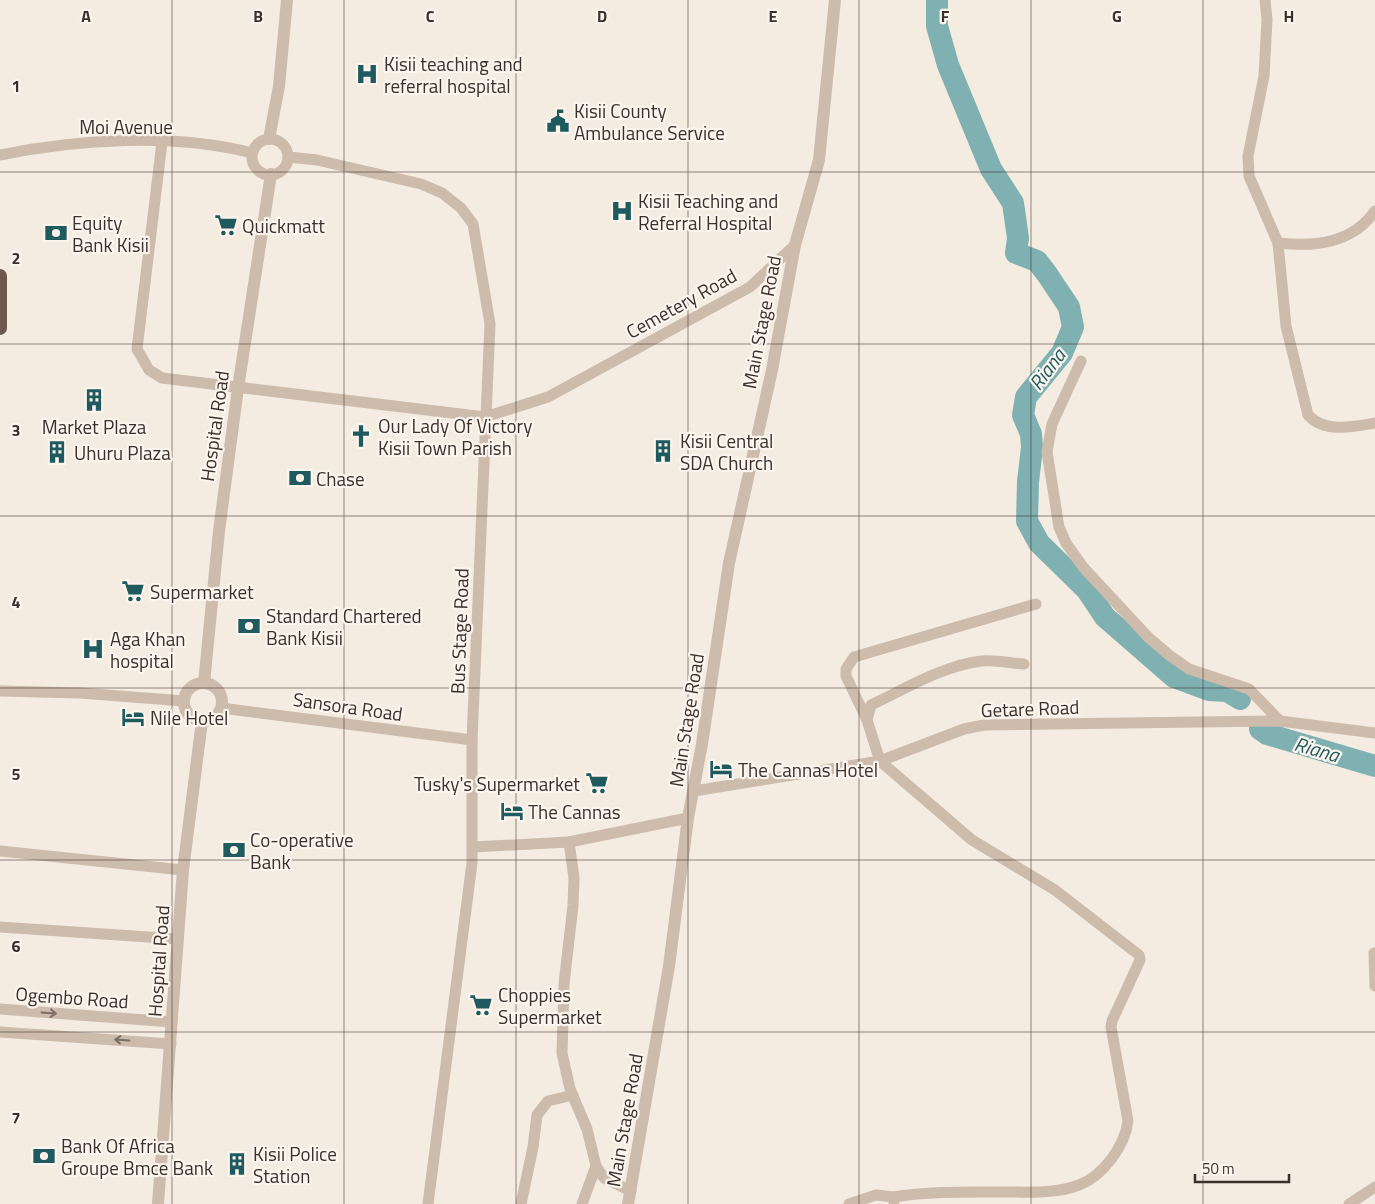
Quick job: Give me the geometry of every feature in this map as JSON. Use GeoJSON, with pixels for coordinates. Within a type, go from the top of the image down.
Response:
{"type":"FeatureCollection","features":[{"type":"Feature","properties":{"kind":"highway"},"geometry":{"type":"LineString","coordinates":[[0,276],[0,328]]}},
{"type":"Feature","properties":{"kind":"street"},"geometry":{"type":"LineString","coordinates":[[269,139],[279,86],[287,0]]}},
{"type":"Feature","properties":{"kind":"street"},"geometry":{"type":"LineString","coordinates":[[795,245],[819,160],[835,0]]}},
{"type":"Feature","properties":{"kind":"street"},"geometry":{"type":"LineString","coordinates":[[1265,0],[1267,18],[1264,76],[1248,156],[1249,176],[1278,244],[1286,326],[1308,415],[1314,422],[1328,426],[1351,427],[1375,424]]}},
{"type":"Feature","properties":{"kind":"street"},"geometry":{"type":"LineString","coordinates":[[269,139],[280,142],[288,157],[284,168],[271,174],[257,170],[252,159],[252,153],[258,143],[269,139]]}},
{"type":"Feature","properties":{"kind":"street","name":"Moi Avenue"},"geometry":{"type":"LineString","coordinates":[[0,155],[47,145],[82,142],[162,142],[226,146],[252,153]]}},
{"type":"Feature","properties":{"kind":"street"},"geometry":{"type":"LineString","coordinates":[[162,142],[137,349],[149,370],[162,378],[485,417]]}},
{"type":"Feature","properties":{"kind":"street","name":"Bus Stage Road"},"geometry":{"type":"LineString","coordinates":[[288,157],[317,160],[421,184],[442,193],[461,208],[473,224],[490,324],[472,740],[473,847],[428,1204]]}},
{"type":"Feature","properties":{"kind":"street","name":"Hospital Road"},"geometry":{"type":"LineString","coordinates":[[204,684],[219,531],[238,388],[271,174]]}},
{"type":"Feature","properties":{"kind":"street"},"geometry":{"type":"LineString","coordinates":[[1278,244],[1316,245],[1343,238],[1359,228],[1375,211]]}},
{"type":"Feature","properties":{"kind":"street","name":"Cemetery Road"},"geometry":{"type":"LineString","coordinates":[[485,417],[548,397],[750,287],[795,245]]}},
{"type":"Feature","properties":{"kind":"street","name":"Main Stage Road"},"geometry":{"type":"LineString","coordinates":[[629,1198],[669,966],[688,818],[694,792],[729,563],[772,370],[795,245]]}},
{"type":"Feature","properties":{"kind":"street"},"geometry":{"type":"LineString","coordinates":[[1081,361],[1052,424],[1048,452],[1059,527],[1066,543],[1083,567],[1148,636],[1169,655],[1189,669],[1249,689],[1280,721]]}},
{"type":"Feature","properties":{"kind":"street"},"geometry":{"type":"LineString","coordinates":[[848,1204],[876,1195],[894,1200],[936,1192],[1061,1190],[1080,1185],[1102,1169],[1123,1141],[1127,1129],[1128,1121],[1111,1027],[1140,960],[1139,955],[1055,890],[972,840],[880,761],[867,720],[846,676],[846,669],[854,657],[1036,604]]}},
{"type":"Feature","properties":{"kind":"street"},"geometry":{"type":"LineString","coordinates":[[867,720],[871,705],[960,666],[983,661],[1024,664]]}},
{"type":"Feature","properties":{"kind":"street"},"geometry":{"type":"LineString","coordinates":[[204,684],[212,686],[218,692],[221,699],[221,708],[214,717],[202,721],[194,719],[187,713],[184,701],[189,690],[196,685],[204,684]]}},
{"type":"Feature","properties":{"kind":"street"},"geometry":{"type":"LineString","coordinates":[[0,691],[80,693],[184,701]]}},
{"type":"Feature","properties":{"kind":"street","name":"Sansora Road"},"geometry":{"type":"LineString","coordinates":[[221,708],[472,740]]}},
{"type":"Feature","properties":{"kind":"street","name":"Hospital Road"},"geometry":{"type":"LineString","coordinates":[[158,1204],[183,870],[201,745],[202,721]]}},
{"type":"Feature","properties":{"kind":"street","name":"Getare Road"},"geometry":{"type":"LineString","coordinates":[[694,792],[880,761],[964,729],[984,725],[1280,721],[1375,733]]}},
{"type":"Feature","properties":{"kind":"street"},"geometry":{"type":"LineString","coordinates":[[473,847],[569,842],[688,818]]}},
{"type":"Feature","properties":{"kind":"street"},"geometry":{"type":"LineString","coordinates":[[569,842],[574,878],[573,905],[564,984],[562,1053],[573,1095],[587,1129],[596,1166],[604,1178],[629,1198]]}},
{"type":"Feature","properties":{"kind":"street"},"geometry":{"type":"LineString","coordinates":[[0,851],[183,870]]}},
{"type":"Feature","properties":{"kind":"street"},"geometry":{"type":"LineString","coordinates":[[0,927],[178,939]]}},
{"type":"Feature","properties":{"kind":"street"},"geometry":{"type":"LineString","coordinates":[[1374,953],[1375,986]]}},
{"type":"Feature","properties":{"kind":"street","name":"Ogembo Road"},"geometry":{"type":"LineString","coordinates":[[0,1009],[172,1022]]}},
{"type":"Feature","properties":{"kind":"street"},"geometry":{"type":"LineString","coordinates":[[0,1032],[171,1044]]}},
{"type":"Feature","properties":{"kind":"street"},"geometry":{"type":"LineString","coordinates":[[520,1204],[533,1147],[537,1115],[548,1101],[573,1095]]}},
{"type":"Feature","properties":{"kind":"street"},"geometry":{"type":"LineString","coordinates":[[582,1204],[596,1166]]}},
{"type":"Feature","properties":{"kind":"street"},"geometry":{"type":"LineString","coordinates":[[1350,1204],[1375,1188]]}},
{"type":"Feature","properties":{"kind":"waterway","name":"Riana"},"geometry":{"type":"LineString","coordinates":[[937,0],[937,26],[948,65],[991,169],[1013,203],[1018,238],[1016,253],[1037,261],[1069,307],[1073,327],[1062,353],[1026,397],[1023,415],[1031,434],[1032,447],[1028,482],[1027,521],[1039,543],[1087,590],[1105,617],[1174,677],[1209,690],[1227,691],[1240,699]]}},
{"type":"Feature","properties":{"kind":"waterway","name":"Riana"},"geometry":{"type":"LineString","coordinates":[[1260,729],[1267,734],[1375,766]]}},
{"type":"Feature","properties":{"kind":"place","name":"Kisii teaching and referral hospital"},"geometry":{"type":"Point","coordinates":[367,74]}},
{"type":"Feature","properties":{"kind":"place","name":"Kisii County Ambulance Service"},"geometry":{"type":"Point","coordinates":[558,121]}},
{"type":"Feature","properties":{"kind":"place","name":"Kisii Teaching and Referral Hospital"},"geometry":{"type":"Point","coordinates":[622,211]}},
{"type":"Feature","properties":{"kind":"place","name":"Quickmatt"},"geometry":{"type":"Point","coordinates":[226,225]}},
{"type":"Feature","properties":{"kind":"place","name":"Equity Bank Kisii"},"geometry":{"type":"Point","coordinates":[56,233]}},
{"type":"Feature","properties":{"kind":"place","name":"Market Plaza"},"geometry":{"type":"Point","coordinates":[94,400]}},
{"type":"Feature","properties":{"kind":"place","name":"Our Lady Of Victory Kisii Town Parish"},"geometry":{"type":"Point","coordinates":[361,436]}},
{"type":"Feature","properties":{"kind":"place","name":"Kisii Central SDA Church"},"geometry":{"type":"Point","coordinates":[663,451]}},
{"type":"Feature","properties":{"kind":"place","name":"Uhuru Plaza"},"geometry":{"type":"Point","coordinates":[57,452]}},
{"type":"Feature","properties":{"kind":"place","name":"Chase"},"geometry":{"type":"Point","coordinates":[300,478]}},
{"type":"Feature","properties":{"kind":"place","name":"Supermarket"},"geometry":{"type":"Point","coordinates":[133,591]}},
{"type":"Feature","properties":{"kind":"place","name":"Standard Chartered Bank Kisii"},"geometry":{"type":"Point","coordinates":[249,626]}},
{"type":"Feature","properties":{"kind":"place","name":"Aga Khan hospital"},"geometry":{"type":"Point","coordinates":[93,649]}},
{"type":"Feature","properties":{"kind":"place","name":"Nile Hotel"},"geometry":{"type":"Point","coordinates":[133,717]}},
{"type":"Feature","properties":{"kind":"place","name":"The Cannas Hotel"},"geometry":{"type":"Point","coordinates":[721,769]}},
{"type":"Feature","properties":{"kind":"place","name":"Tusky's Supermarket"},"geometry":{"type":"Point","coordinates":[597,783]}},
{"type":"Feature","properties":{"kind":"place","name":"The Cannas"},"geometry":{"type":"Point","coordinates":[512,811]}},
{"type":"Feature","properties":{"kind":"place","name":"Co-operative Bank"},"geometry":{"type":"Point","coordinates":[234,850]}},
{"type":"Feature","properties":{"kind":"place","name":"Choppies Supermarket"},"geometry":{"type":"Point","coordinates":[481,1005]}},
{"type":"Feature","properties":{"kind":"place","name":"Bank Of Africa Groupe Bmce Bank"},"geometry":{"type":"Point","coordinates":[44,1156]}},
{"type":"Feature","properties":{"kind":"place","name":"Kisii Police Station"},"geometry":{"type":"Point","coordinates":[237,1164]}}]}
